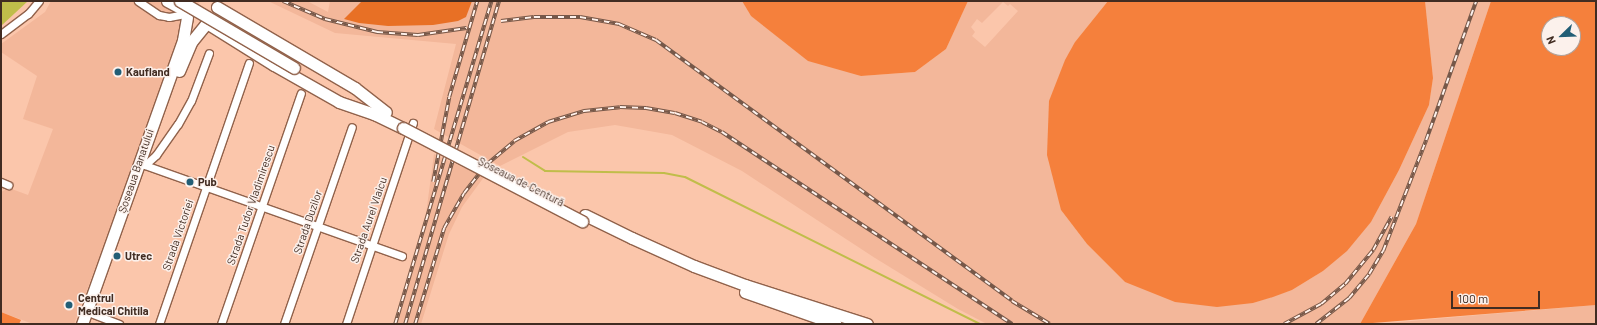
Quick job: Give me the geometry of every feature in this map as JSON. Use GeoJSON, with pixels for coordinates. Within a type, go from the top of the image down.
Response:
{"type":"FeatureCollection","features":[{"type":"Feature","properties":{"kind":"main road"},"geometry":{"type":"LineString","coordinates":[[167,1],[184,9],[197,25],[207,24],[274,65],[339,102],[382,114]]}},
{"type":"Feature","properties":{"kind":"main road","name":"Șoseaua de Centură"},"geometry":{"type":"LineString","coordinates":[[194,1],[296,65]]}},
{"type":"Feature","properties":{"kind":"main road"},"geometry":{"type":"LineString","coordinates":[[216,4],[355,88],[382,114]]}},
{"type":"Feature","properties":{"kind":"main road","name":"Șoseaua Banatului"},"geometry":{"type":"LineString","coordinates":[[82,324],[142,164],[184,58],[192,41],[216,15],[216,4]]}},
{"type":"Feature","properties":{"kind":"main road","name":"Șoseaua de Centură"},"geometry":{"type":"LineString","coordinates":[[184,9],[344,90],[382,114],[408,125],[677,266],[836,324]]}},
{"type":"Feature","properties":{"kind":"main road","name":"Șoseaua Banatului"},"geometry":{"type":"LineString","coordinates":[[92,319],[182,40],[184,9]]}},
{"type":"Feature","properties":{"kind":"main road","name":"Șoseaua de Centură"},"geometry":{"type":"LineString","coordinates":[[583,218],[694,266],[867,324]]}},
{"type":"Feature","properties":{"kind":"street"},"geometry":{"type":"LineString","coordinates":[[1,34],[28,14],[39,1]]}},
{"type":"Feature","properties":{"kind":"street"},"geometry":{"type":"LineString","coordinates":[[138,1],[159,15],[169,17],[184,9]]}},
{"type":"Feature","properties":{"kind":"street"},"geometry":{"type":"LineString","coordinates":[[142,164],[156,155],[178,124],[191,101],[210,54]]}},
{"type":"Feature","properties":{"kind":"street","name":"Strada Victoriei"},"geometry":{"type":"LineString","coordinates":[[159,324],[249,63]]}},
{"type":"Feature","properties":{"kind":"street","name":"Strada Tudor Vladimirescu"},"geometry":{"type":"LineString","coordinates":[[221,324],[301,93]]}},
{"type":"Feature","properties":{"kind":"street","name":"Strada Aurel Vlaicu"},"geometry":{"type":"LineString","coordinates":[[346,324],[373,246],[408,125]]}},
{"type":"Feature","properties":{"kind":"street","name":"Strada Duzilor"},"geometry":{"type":"LineString","coordinates":[[284,324],[352,127]]}},
{"type":"Feature","properties":{"kind":"street"},"geometry":{"type":"LineString","coordinates":[[142,164],[319,225],[402,256]]}},
{"type":"Feature","properties":{"kind":"street"},"geometry":{"type":"LineString","coordinates":[[1,182],[8,185]]}},
{"type":"Feature","properties":{"kind":"street"},"geometry":{"type":"LineString","coordinates":[[92,319],[119,324]]}},
{"type":"Feature","properties":{"kind":"shaded area"},"geometry":{"type":"Polygon","coordinates":[[[1,1],[28,1],[1,26],[1,1]]]}},
{"type":"Feature","properties":{"kind":"shaded area"},"geometry":{"type":"Polygon","coordinates":[[[51,1],[200,1],[193,12],[74,324],[33,324],[1,312],[1,192],[9,188],[28,195],[53,129],[23,119],[37,76],[1,52],[1,44],[45,12],[51,1]]]}},
{"type":"Feature","properties":{"kind":"shaded area"},"geometry":{"type":"Polygon","coordinates":[[[268,1],[307,1],[328,12],[330,1],[742,1],[751,16],[861,76],[915,72],[946,49],[968,1],[1108,1],[1075,42],[1061,210],[1087,244],[1125,282],[1253,303],[1292,290],[1323,271],[1371,222],[1399,170],[1429,105],[1433,78],[1425,1],[1491,1],[1416,224],[1360,324],[987,324],[958,309],[875,258],[742,171],[672,135],[615,125],[568,132],[500,166],[434,129],[456,44],[335,33],[268,1]],[[1003,2],[982,23],[977,19],[971,27],[975,32],[972,36],[985,47],[1018,11],[1010,4],[1008,6],[1003,2]]]}},
{"type":"Feature","properties":{"kind":"shaded area"},"geometry":{"type":"Polygon","coordinates":[[[362,1],[472,1],[466,17],[458,21],[433,25],[388,26],[359,23],[344,19],[362,1]]]}},
{"type":"Feature","properties":{"kind":"shaded area"},"geometry":{"type":"Polygon","coordinates":[[[742,1],[968,1],[946,49],[915,72],[861,76],[808,61],[751,16],[742,1]]]}},
{"type":"Feature","properties":{"kind":"shaded area"},"geometry":{"type":"Polygon","coordinates":[[[1108,1],[1425,1],[1433,78],[1429,105],[1399,170],[1371,222],[1347,251],[1323,271],[1292,290],[1253,303],[1217,307],[1175,302],[1125,282],[1087,244],[1061,210],[1047,155],[1049,101],[1065,60],[1075,42],[1108,1]]]}},
{"type":"Feature","properties":{"kind":"shaded area"},"geometry":{"type":"Polygon","coordinates":[[[1491,1],[1596,1],[1596,305],[1360,324],[1416,224],[1491,1]]]}},
{"type":"Feature","properties":{"kind":"shaded area"},"geometry":{"type":"Polygon","coordinates":[[[434,154],[484,177],[462,207],[449,234],[421,324],[394,324],[426,214],[434,154]]]}},
{"type":"Feature","properties":{"kind":"shaded area"},"geometry":{"type":"Polygon","coordinates":[[[1596,305],[1596,324],[1377,324],[1596,305]]]}},
{"type":"Feature","properties":{"kind":"shaded area"},"geometry":{"type":"Polygon","coordinates":[[[1,312],[21,320],[19,324],[1,324],[1,312]]]}},
{"type":"Feature","properties":{"kind":"waterway"},"geometry":{"type":"LineString","coordinates":[[523,157],[545,171],[664,173],[685,177],[980,324]]}},
{"type":"Feature","properties":{"kind":"railway"},"geometry":{"type":"LineString","coordinates":[[283,1],[325,19],[377,32],[418,35],[467,28]]}},
{"type":"Feature","properties":{"kind":"railway"},"geometry":{"type":"LineString","coordinates":[[433,182],[449,97],[477,1]]}},
{"type":"Feature","properties":{"kind":"railway"},"geometry":{"type":"LineString","coordinates":[[395,324],[491,1]]}},
{"type":"Feature","properties":{"kind":"railway"},"geometry":{"type":"LineString","coordinates":[[405,324],[499,1]]}},
{"type":"Feature","properties":{"kind":"railway"},"geometry":{"type":"LineString","coordinates":[[1316,324],[1349,298],[1369,274],[1383,251],[1426,140],[1476,1]]}},
{"type":"Feature","properties":{"kind":"railway"},"geometry":{"type":"LineString","coordinates":[[501,21],[534,17],[580,17],[619,24],[656,40],[1012,301],[1050,324]]}},
{"type":"Feature","properties":{"kind":"railway"},"geometry":{"type":"LineString","coordinates":[[415,324],[444,228],[464,193],[487,164],[514,141],[548,122],[584,111],[620,107],[646,108],[675,113],[702,122],[722,132],[1012,324]]}},
{"type":"Feature","properties":{"kind":"railway"},"geometry":{"type":"LineString","coordinates":[[1284,324],[1321,304],[1345,284],[1373,250],[1391,217]]}},
{"type":"Feature","properties":{"kind":"place","name":"Kaufland"},"geometry":{"type":"Point","coordinates":[118,72]}},
{"type":"Feature","properties":{"kind":"place","name":"Pub"},"geometry":{"type":"Point","coordinates":[190,182]}},
{"type":"Feature","properties":{"kind":"place","name":"Utrec"},"geometry":{"type":"Point","coordinates":[117,256]}},
{"type":"Feature","properties":{"kind":"place","name":"Centrul Medical Chitila"},"geometry":{"type":"Point","coordinates":[69,305]}}]}
